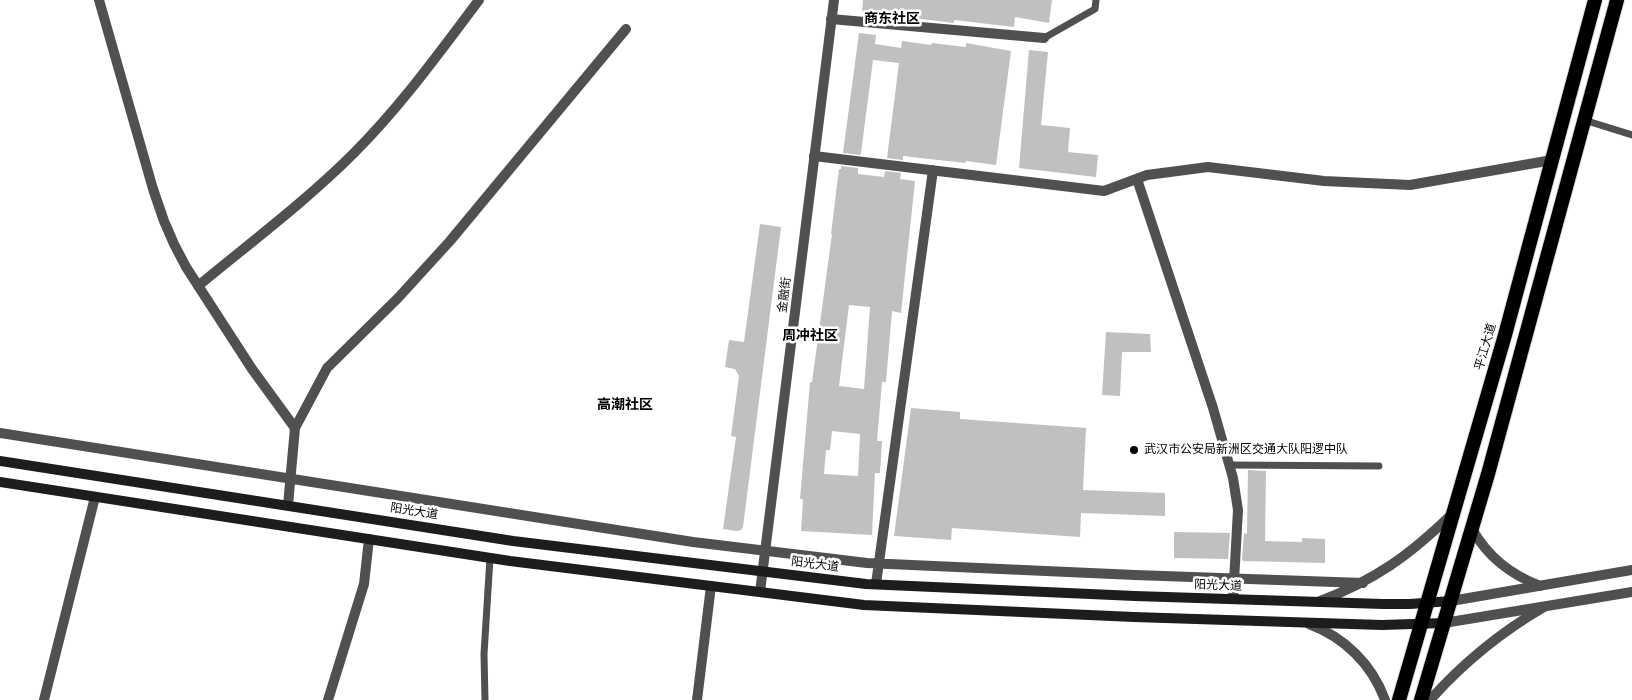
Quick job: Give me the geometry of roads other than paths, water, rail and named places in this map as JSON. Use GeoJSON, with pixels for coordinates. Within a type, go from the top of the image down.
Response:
{"type":"FeatureCollection","features":[{"type":"Feature","properties":{"kind":"highway","name":"平江大道"},"geometry":{"type":"LineString","coordinates":[[1399,700],[1505,335],[1596,0]]}},
{"type":"Feature","properties":{"kind":"highway"},"geometry":{"type":"LineString","coordinates":[[1421,700],[1528,331],[1617,0]]}},
{"type":"Feature","properties":{"kind":"main road","name":"阳光大道"},"geometry":{"type":"LineString","coordinates":[[0,461],[513,541],[876,584],[1382,604],[1451,601]]}},
{"type":"Feature","properties":{"kind":"main road"},"geometry":{"type":"LineString","coordinates":[[0,482],[490,558],[864,605],[1382,625],[1444,623]]}},
{"type":"Feature","properties":{"kind":"street"},"geometry":{"type":"LineString","coordinates":[[99,0],[153,190],[164,221],[186,267],[198,286],[252,369],[295,428]]}},
{"type":"Feature","properties":{"kind":"street"},"geometry":{"type":"LineString","coordinates":[[198,286],[330,176],[354,153],[396,108],[479,0]]}},
{"type":"Feature","properties":{"kind":"street","name":"金融街"},"geometry":{"type":"LineString","coordinates":[[760,592],[834,0]]}},
{"type":"Feature","properties":{"kind":"street"},"geometry":{"type":"LineString","coordinates":[[831,19],[1044,38]]}},
{"type":"Feature","properties":{"kind":"street"},"geometry":{"type":"LineString","coordinates":[[288,505],[295,428],[327,368],[398,298],[450,241],[626,29]]}},
{"type":"Feature","properties":{"kind":"street"},"geometry":{"type":"LineString","coordinates":[[814,156],[1104,191],[1147,175],[1208,167],[1324,181],[1410,185],[1552,160]]}},
{"type":"Feature","properties":{"kind":"street"},"geometry":{"type":"LineString","coordinates":[[876,584],[933,170]]}},
{"type":"Feature","properties":{"kind":"street"},"geometry":{"type":"LineString","coordinates":[[1137,179],[1213,408],[1229,465],[1238,510],[1234,599]]}},
{"type":"Feature","properties":{"kind":"street"},"geometry":{"type":"LineString","coordinates":[[0,434],[693,542],[879,564],[1363,583]]}},
{"type":"Feature","properties":{"kind":"street"},"geometry":{"type":"LineString","coordinates":[[44,700],[95,497]]}},
{"type":"Feature","properties":{"kind":"street"},"geometry":{"type":"LineString","coordinates":[[1318,602],[1363,583],[1382,572],[1412,550],[1455,511]]}},
{"type":"Feature","properties":{"kind":"street"},"geometry":{"type":"LineString","coordinates":[[1472,529],[1484,548],[1500,565],[1512,574],[1540,586]]}},
{"type":"Feature","properties":{"kind":"street"},"geometry":{"type":"LineString","coordinates":[[328,700],[364,584],[369,539]]}},
{"type":"Feature","properties":{"kind":"street","name":"阳光大道"},"geometry":{"type":"LineString","coordinates":[[1451,601],[1632,570]]}},
{"type":"Feature","properties":{"kind":"street"},"geometry":{"type":"LineString","coordinates":[[697,700],[711,586]]}},
{"type":"Feature","properties":{"kind":"street"},"geometry":{"type":"LineString","coordinates":[[1444,623],[1632,592]]}},
{"type":"Feature","properties":{"kind":"street"},"geometry":{"type":"LineString","coordinates":[[1430,700],[1481,650],[1544,607]]}},
{"type":"Feature","properties":{"kind":"street"},"geometry":{"type":"LineString","coordinates":[[1306,622],[1331,634],[1352,650],[1371,672],[1385,700]]}},
{"type":"Feature","properties":{"kind":"lane"},"geometry":{"type":"LineString","coordinates":[[1044,38],[1095,9],[1096,0]]}},
{"type":"Feature","properties":{"kind":"lane"},"geometry":{"type":"LineString","coordinates":[[1584,120],[1632,135]]}},
{"type":"Feature","properties":{"kind":"lane"},"geometry":{"type":"LineString","coordinates":[[1229,465],[1379,466]]}},
{"type":"Feature","properties":{"kind":"lane"},"geometry":{"type":"LineString","coordinates":[[485,700],[484,654],[490,558]]}},
{"type":"Feature","properties":{"kind":"place","name":"武汉市公安局新洲区交通大队阳逻中队"},"geometry":{"type":"Point","coordinates":[1134,450]}},
{"type":"Feature","properties":{"kind":"district","name":"商东社区"},"geometry":{"type":"Point","coordinates":[892,19]}},
{"type":"Feature","properties":{"kind":"district","name":"周冲社区"},"geometry":{"type":"Point","coordinates":[810,336]}},
{"type":"Feature","properties":{"kind":"district","name":"高潮社区"},"geometry":{"type":"Point","coordinates":[625,405]}}]}
